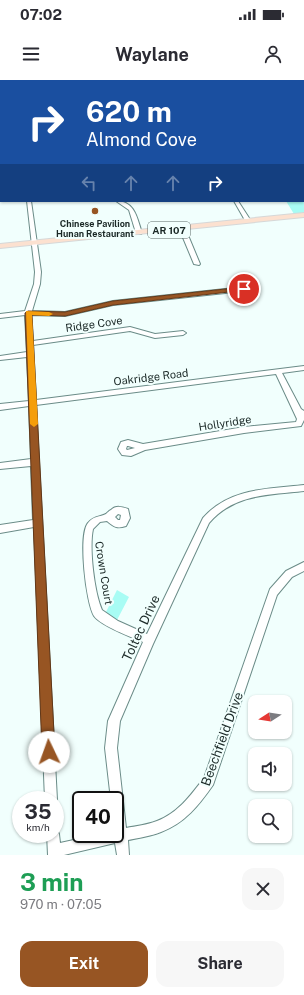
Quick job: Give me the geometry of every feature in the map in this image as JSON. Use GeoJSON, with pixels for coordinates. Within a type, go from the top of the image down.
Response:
{"type":"FeatureCollection","features":[{"type":"Feature","properties":{"kind":"main road","name":"AR 107"},"geometry":{"type":"LineString","coordinates":[[0,246],[304,215]]}},
{"type":"Feature","properties":{"kind":"street"},"geometry":{"type":"LineString","coordinates":[[29,202],[38,279],[28,313],[51,791]]}},
{"type":"Feature","properties":{"kind":"street"},"geometry":{"type":"LineString","coordinates":[[120,202],[131,209],[139,232]]}},
{"type":"Feature","properties":{"kind":"street"},"geometry":{"type":"LineString","coordinates":[[237,202],[248,221]]}},
{"type":"Feature","properties":{"kind":"street"},"geometry":{"type":"LineString","coordinates":[[182,228],[198,264]]}},
{"type":"Feature","properties":{"kind":"street"},"geometry":{"type":"LineString","coordinates":[[0,316],[28,313],[65,314],[113,303],[244,289]]}},
{"type":"Feature","properties":{"kind":"street","name":"Ridge Cove"},"geometry":{"type":"LineString","coordinates":[[30,343],[130,329],[154,336],[183,333]]}},
{"type":"Feature","properties":{"kind":"street"},"geometry":{"type":"LineString","coordinates":[[0,358],[30,354]]}},
{"type":"Feature","properties":{"kind":"street","name":"Oakridge Road"},"geometry":{"type":"LineString","coordinates":[[0,407],[304,368]]}},
{"type":"Feature","properties":{"kind":"street"},"geometry":{"type":"LineString","coordinates":[[278,371],[301,413]]}},
{"type":"Feature","properties":{"kind":"street","name":"Hollyridge"},"geometry":{"type":"LineString","coordinates":[[143,447],[244,430],[301,424],[301,413]]}},
{"type":"Feature","properties":{"kind":"street"},"geometry":{"type":"LineString","coordinates":[[0,466],[36,462]]}},
{"type":"Feature","properties":{"kind":"street","name":"Toltec Drive"},"geometry":{"type":"LineString","coordinates":[[116,791],[111,748],[112,733],[118,710],[149,640],[206,521],[214,511],[236,499],[304,488]]}},
{"type":"Feature","properties":{"kind":"street","name":"Crown Court"},"geometry":{"type":"LineString","coordinates":[[108,517],[95,520],[88,531],[88,559],[95,606],[100,614],[149,640]]}},
{"type":"Feature","properties":{"kind":"street"},"geometry":{"type":"LineString","coordinates":[[0,529],[38,523]]}},
{"type":"Feature","properties":{"kind":"street","name":"Beechfield Drive"},"geometry":{"type":"LineString","coordinates":[[124,835],[148,831],[164,825],[178,816],[202,793],[211,774],[272,596],[283,579],[304,566]]}},
{"type":"Feature","properties":{"kind":"street"},"geometry":{"type":"LineString","coordinates":[[53,843],[54,853]]}},
{"type":"Feature","properties":{"kind":"street","name":"Beechfield Drive"},"geometry":{"type":"LineString","coordinates":[[54,853],[93,843]]}},
{"type":"Feature","properties":{"kind":"street","name":"Toltec Drive"},"geometry":{"type":"LineString","coordinates":[[122,843],[123,855]]}},
{"type":"Feature","properties":{"kind":"shaded area"},"geometry":{"type":"Polygon","coordinates":[[[287,202],[304,202],[304,213],[294,214],[287,202]]]}},
{"type":"Feature","properties":{"kind":"shaded area"},"geometry":{"type":"Polygon","coordinates":[[[117,590],[129,597],[117,620],[105,614],[117,590]]]}},
{"type":"Feature","properties":{"kind":"slow traffic"},"geometry":{"type":"LineString","coordinates":[[34,424],[30,327],[28,313],[49,314]]}},
{"type":"Feature","properties":{"kind":"place","name":"Chinese Pavilion Hunan Restaurant"},"geometry":{"type":"Point","coordinates":[95,211]}},
{"type":"Feature","properties":{"kind":"route"},"geometry":{"type":"LineString","coordinates":[[49,752],[30,354],[30,327],[28,313],[65,314],[113,303],[244,289]]}}]}
